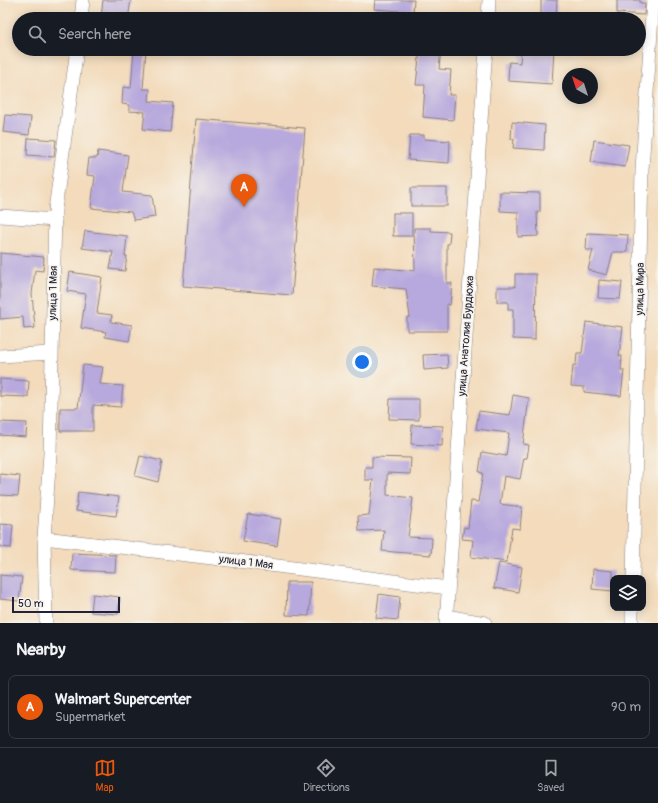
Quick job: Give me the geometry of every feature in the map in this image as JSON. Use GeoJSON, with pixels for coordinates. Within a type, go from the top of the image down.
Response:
{"type":"FeatureCollection","features":[{"type":"Feature","properties":{"kind":"street"},"geometry":{"type":"LineString","coordinates":[[82,12],[83,0]]}},
{"type":"Feature","properties":{"kind":"street"},"geometry":{"type":"LineString","coordinates":[[488,12],[489,0]]}},
{"type":"Feature","properties":{"kind":"street","name":"улица Мира"},"geometry":{"type":"LineString","coordinates":[[633,575],[642,170],[654,0]]}},
{"type":"Feature","properties":{"kind":"street","name":"улица 1 Мая"},"geometry":{"type":"LineString","coordinates":[[46,623],[44,538],[50,454],[55,210],[76,56]]}},
{"type":"Feature","properties":{"kind":"street","name":"улица Анатолия Бурдюжа"},"geometry":{"type":"LineString","coordinates":[[446,620],[486,56]]}},
{"type":"Feature","properties":{"kind":"street"},"geometry":{"type":"LineString","coordinates":[[0,216],[55,220]]}},
{"type":"Feature","properties":{"kind":"street"},"geometry":{"type":"LineString","coordinates":[[0,356],[51,353]]}},
{"type":"Feature","properties":{"kind":"street","name":"улица 1 Мая"},"geometry":{"type":"LineString","coordinates":[[44,538],[448,588]]}},
{"type":"Feature","properties":{"kind":"street"},"geometry":{"type":"LineString","coordinates":[[632,611],[632,623]]}},
{"type":"Feature","properties":{"kind":"street"},"geometry":{"type":"LineString","coordinates":[[446,620],[485,623]]}},
{"type":"Feature","properties":{"kind":"building"},"geometry":{"type":"Polygon","coordinates":[[[103,0],[131,0],[129,12],[102,12],[103,0]]]}},
{"type":"Feature","properties":{"kind":"building"},"geometry":{"type":"Polygon","coordinates":[[[375,0],[414,0],[413,12],[374,9],[375,0]]]}},
{"type":"Feature","properties":{"kind":"building"},"geometry":{"type":"Polygon","coordinates":[[[541,0],[557,0],[556,12],[541,12],[541,0]]]}},
{"type":"Feature","properties":{"kind":"building"},"geometry":{"type":"Polygon","coordinates":[[[617,0],[640,0],[640,3],[645,3],[644,12],[617,12],[617,0]]]}},
{"type":"Feature","properties":{"kind":"building"},"geometry":{"type":"Polygon","coordinates":[[[133,56],[145,56],[143,89],[150,89],[149,101],[173,103],[170,132],[143,129],[145,112],[129,111],[129,105],[122,104],[123,87],[131,88],[133,56]]]}},
{"type":"Feature","properties":{"kind":"building"},"geometry":{"type":"Polygon","coordinates":[[[419,56],[440,56],[439,69],[451,70],[449,95],[455,95],[453,120],[423,117],[425,85],[416,85],[419,56]]]}},
{"type":"Feature","properties":{"kind":"building"},"geometry":{"type":"Polygon","coordinates":[[[520,56],[554,56],[552,84],[508,81],[509,62],[520,63],[520,56]]]}},
{"type":"Feature","properties":{"kind":"building"},"geometry":{"type":"Polygon","coordinates":[[[5,115],[31,117],[29,135],[3,132],[5,115]]]}},
{"type":"Feature","properties":{"kind":"building"},"geometry":{"type":"Polygon","coordinates":[[[196,119],[305,128],[292,295],[183,286],[196,119]]]}},
{"type":"Feature","properties":{"kind":"building"},"geometry":{"type":"Polygon","coordinates":[[[512,122],[545,125],[544,150],[513,148],[514,139],[511,139],[512,122]]]}},
{"type":"Feature","properties":{"kind":"building"},"geometry":{"type":"Polygon","coordinates":[[[410,135],[424,135],[424,139],[450,141],[449,163],[408,160],[410,135]]]}},
{"type":"Feature","properties":{"kind":"building"},"geometry":{"type":"Polygon","coordinates":[[[28,138],[56,140],[54,157],[27,155],[28,138]]]}},
{"type":"Feature","properties":{"kind":"building"},"geometry":{"type":"Polygon","coordinates":[[[594,140],[629,145],[625,167],[591,162],[594,140]]]}},
{"type":"Feature","properties":{"kind":"building"},"geometry":{"type":"Polygon","coordinates":[[[98,151],[128,155],[123,192],[152,195],[155,217],[134,220],[131,212],[91,208],[95,176],[87,175],[89,158],[97,158],[98,151]]]}},
{"type":"Feature","properties":{"kind":"building"},"geometry":{"type":"Polygon","coordinates":[[[411,188],[447,188],[447,206],[411,206],[411,188]]]}},
{"type":"Feature","properties":{"kind":"building"},"geometry":{"type":"Polygon","coordinates":[[[500,192],[540,193],[540,212],[537,212],[538,236],[518,237],[518,212],[500,211],[500,192]]]}},
{"type":"Feature","properties":{"kind":"building"},"geometry":{"type":"Polygon","coordinates":[[[393,213],[412,213],[412,236],[393,236],[393,213]]]}},
{"type":"Feature","properties":{"kind":"building"},"geometry":{"type":"Polygon","coordinates":[[[414,228],[431,228],[431,231],[450,232],[449,244],[447,244],[447,283],[452,283],[450,305],[447,304],[447,331],[407,331],[407,317],[410,317],[406,289],[372,286],[374,267],[415,271],[414,228]]]}},
{"type":"Feature","properties":{"kind":"building"},"geometry":{"type":"Polygon","coordinates":[[[85,231],[127,236],[125,271],[110,269],[113,252],[82,248],[85,231]]]}},
{"type":"Feature","properties":{"kind":"building"},"geometry":{"type":"Polygon","coordinates":[[[587,233],[628,235],[627,252],[613,252],[607,275],[588,270],[593,250],[586,250],[587,233]]]}},
{"type":"Feature","properties":{"kind":"building"},"geometry":{"type":"Polygon","coordinates":[[[0,253],[44,257],[43,271],[35,270],[32,294],[35,328],[24,329],[23,317],[0,319],[0,253]]]}},
{"type":"Feature","properties":{"kind":"building"},"geometry":{"type":"Polygon","coordinates":[[[70,272],[102,277],[97,313],[112,315],[111,322],[132,325],[129,341],[105,337],[106,332],[81,328],[86,294],[67,291],[70,272]]]}},
{"type":"Feature","properties":{"kind":"building"},"geometry":{"type":"Polygon","coordinates":[[[515,274],[536,274],[535,340],[513,339],[513,309],[508,309],[508,302],[497,302],[497,287],[515,287],[515,274]]]}},
{"type":"Feature","properties":{"kind":"building"},"geometry":{"type":"Polygon","coordinates":[[[599,280],[622,282],[620,299],[598,298],[599,280]]]}},
{"type":"Feature","properties":{"kind":"building"},"geometry":{"type":"Polygon","coordinates":[[[586,322],[623,327],[619,356],[622,356],[621,370],[624,370],[621,396],[584,392],[584,387],[571,386],[573,365],[576,365],[577,353],[582,353],[586,322]]]}},
{"type":"Feature","properties":{"kind":"building"},"geometry":{"type":"Polygon","coordinates":[[[447,354],[448,368],[424,370],[423,355],[447,354]]]}},
{"type":"Feature","properties":{"kind":"building"},"geometry":{"type":"Polygon","coordinates":[[[83,365],[103,367],[100,384],[123,386],[121,407],[93,405],[93,431],[60,431],[60,408],[78,408],[83,365]]]}},
{"type":"Feature","properties":{"kind":"building"},"geometry":{"type":"Polygon","coordinates":[[[0,379],[29,381],[28,397],[0,396],[0,379]]]}},
{"type":"Feature","properties":{"kind":"building"},"geometry":{"type":"Polygon","coordinates":[[[513,395],[529,398],[523,444],[529,445],[527,458],[524,458],[520,479],[504,476],[500,504],[522,507],[520,529],[512,528],[507,562],[471,557],[473,540],[462,539],[464,527],[468,528],[471,501],[478,502],[483,473],[479,472],[482,452],[506,456],[509,433],[476,429],[479,411],[510,415],[513,395]]]}},
{"type":"Feature","properties":{"kind":"building"},"geometry":{"type":"Polygon","coordinates":[[[390,399],[419,399],[419,420],[389,419],[390,399]]]}},
{"type":"Feature","properties":{"kind":"building"},"geometry":{"type":"Polygon","coordinates":[[[0,422],[27,423],[26,437],[0,435],[0,422]]]}},
{"type":"Feature","properties":{"kind":"building"},"geometry":{"type":"Polygon","coordinates":[[[412,425],[443,426],[442,446],[411,444],[412,425]]]}},
{"type":"Feature","properties":{"kind":"building"},"geometry":{"type":"Polygon","coordinates":[[[140,456],[162,461],[158,482],[135,476],[140,456]]]}},
{"type":"Feature","properties":{"kind":"building"},"geometry":{"type":"Polygon","coordinates":[[[372,457],[411,458],[410,474],[387,473],[387,495],[413,498],[408,537],[432,538],[431,555],[382,551],[384,530],[359,531],[358,516],[369,515],[373,480],[365,480],[365,467],[372,467],[372,457]]]}},
{"type":"Feature","properties":{"kind":"building"},"geometry":{"type":"Polygon","coordinates":[[[0,474],[20,476],[18,496],[0,495],[0,474]]]}},
{"type":"Feature","properties":{"kind":"building"},"geometry":{"type":"Polygon","coordinates":[[[78,492],[119,497],[116,516],[76,511],[78,492]]]}},
{"type":"Feature","properties":{"kind":"building"},"geometry":{"type":"Polygon","coordinates":[[[248,514],[281,519],[277,546],[243,541],[248,514]]]}},
{"type":"Feature","properties":{"kind":"building"},"geometry":{"type":"Polygon","coordinates":[[[0,524],[13,525],[11,548],[0,547],[0,524]]]}},
{"type":"Feature","properties":{"kind":"building"},"geometry":{"type":"Polygon","coordinates":[[[72,553],[116,555],[115,572],[71,570],[72,553]]]}},
{"type":"Feature","properties":{"kind":"building"},"geometry":{"type":"Polygon","coordinates":[[[499,563],[522,567],[518,592],[494,588],[499,563]]]}},
{"type":"Feature","properties":{"kind":"building"},"geometry":{"type":"Polygon","coordinates":[[[593,569],[613,571],[613,575],[610,575],[610,591],[592,589],[593,569]]]}},
{"type":"Feature","properties":{"kind":"building"},"geometry":{"type":"Polygon","coordinates":[[[0,575],[22,577],[19,601],[0,599],[0,575]]]}},
{"type":"Feature","properties":{"kind":"building"},"geometry":{"type":"Polygon","coordinates":[[[287,582],[311,582],[309,616],[286,615],[287,582]]]}},
{"type":"Feature","properties":{"kind":"building"},"geometry":{"type":"Polygon","coordinates":[[[93,594],[120,597],[118,614],[91,612],[93,594]]]}},
{"type":"Feature","properties":{"kind":"building"},"geometry":{"type":"Polygon","coordinates":[[[379,594],[400,597],[398,620],[376,618],[379,594]]]}},
{"type":"Feature","properties":{"kind":"place","name":"Walmart Supercenter"},"geometry":{"type":"Point","coordinates":[244,207]}}]}
